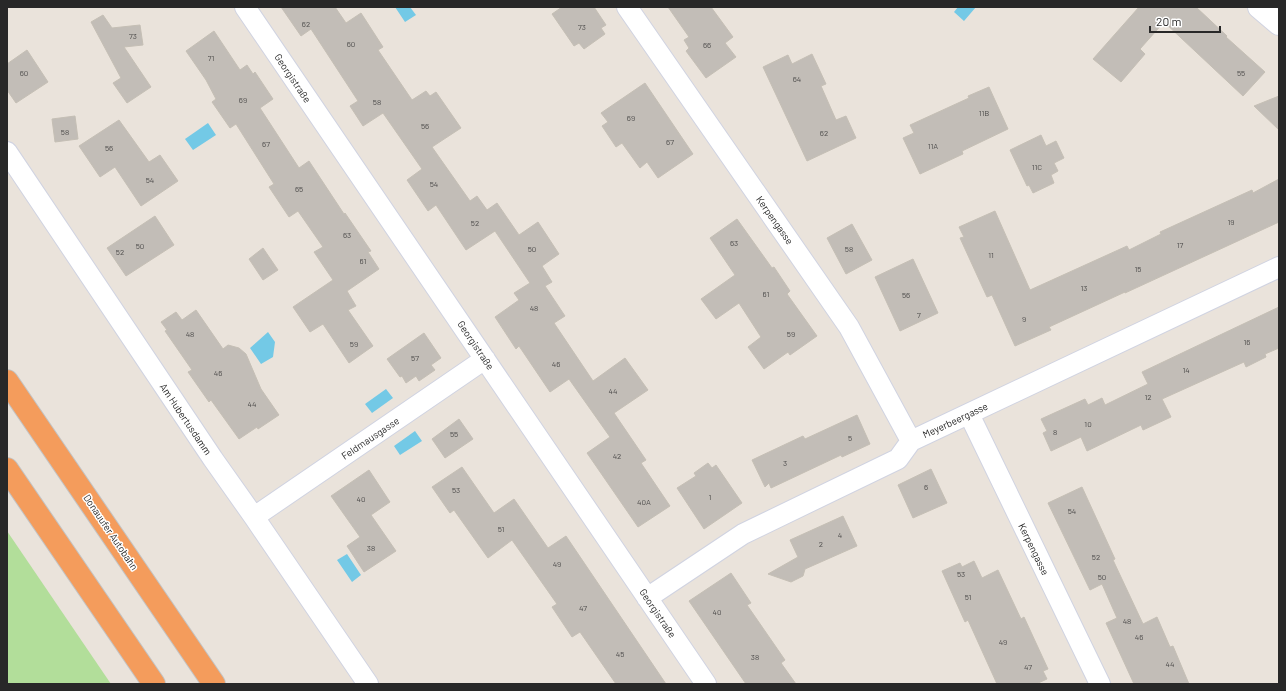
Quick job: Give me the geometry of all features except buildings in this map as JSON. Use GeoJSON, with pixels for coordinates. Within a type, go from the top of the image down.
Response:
{"type":"FeatureCollection","features":[{"type":"Feature","properties":{"kind":"highway","name":"Donauufer Autobahn"},"geometry":{"type":"LineString","coordinates":[[7,381],[214,684]]}},
{"type":"Feature","properties":{"kind":"highway"},"geometry":{"type":"LineString","coordinates":[[7,469],[154,684]]}},
{"type":"Feature","properties":{"kind":"street","name":"Georgistraße"},"geometry":{"type":"LineString","coordinates":[[245,7],[706,684]]}},
{"type":"Feature","properties":{"kind":"street","name":"Kerpengasse"},"geometry":{"type":"LineString","coordinates":[[627,7],[849,327],[911,441]]}},
{"type":"Feature","properties":{"kind":"street"},"geometry":{"type":"LineString","coordinates":[[1259,7],[1279,24]]}},
{"type":"Feature","properties":{"kind":"street","name":"Am Hubertusdamm"},"geometry":{"type":"LineString","coordinates":[[7,152],[213,459],[368,684]]}},
{"type":"Feature","properties":{"kind":"street","name":"Meyerbeergasse"},"geometry":{"type":"LineString","coordinates":[[647,598],[743,534],[898,460],[911,441],[1279,267]]}},
{"type":"Feature","properties":{"kind":"street","name":"Feldmausgasse"},"geometry":{"type":"LineString","coordinates":[[254,517],[485,359]]}},
{"type":"Feature","properties":{"kind":"street","name":"Kerpengasse"},"geometry":{"type":"LineString","coordinates":[[969,414],[1100,684]]}},
{"type":"Feature","properties":{"kind":"green space"},"geometry":{"type":"Polygon","coordinates":[[[7,531],[111,684],[7,684],[7,531]]]}},
{"type":"Feature","properties":{"kind":"water"},"geometry":{"type":"Polygon","coordinates":[[[395,7],[410,7],[416,15],[405,22],[395,7]]]}},
{"type":"Feature","properties":{"kind":"water"},"geometry":{"type":"Polygon","coordinates":[[[958,7],[976,7],[964,21],[954,12],[958,7]]]}},
{"type":"Feature","properties":{"kind":"water"},"geometry":{"type":"Polygon","coordinates":[[[208,123],[216,135],[193,150],[185,139],[208,123]]]}},
{"type":"Feature","properties":{"kind":"water"},"geometry":{"type":"Polygon","coordinates":[[[268,332],[275,342],[273,357],[261,364],[250,348],[268,332]]]}},
{"type":"Feature","properties":{"kind":"water"},"geometry":{"type":"Polygon","coordinates":[[[386,389],[393,398],[372,413],[365,404],[386,389]]]}},
{"type":"Feature","properties":{"kind":"water"},"geometry":{"type":"Polygon","coordinates":[[[415,431],[422,441],[400,455],[394,446],[415,431]]]}},
{"type":"Feature","properties":{"kind":"water"},"geometry":{"type":"Polygon","coordinates":[[[347,554],[361,575],[352,582],[337,560],[347,554]]]}}]}
